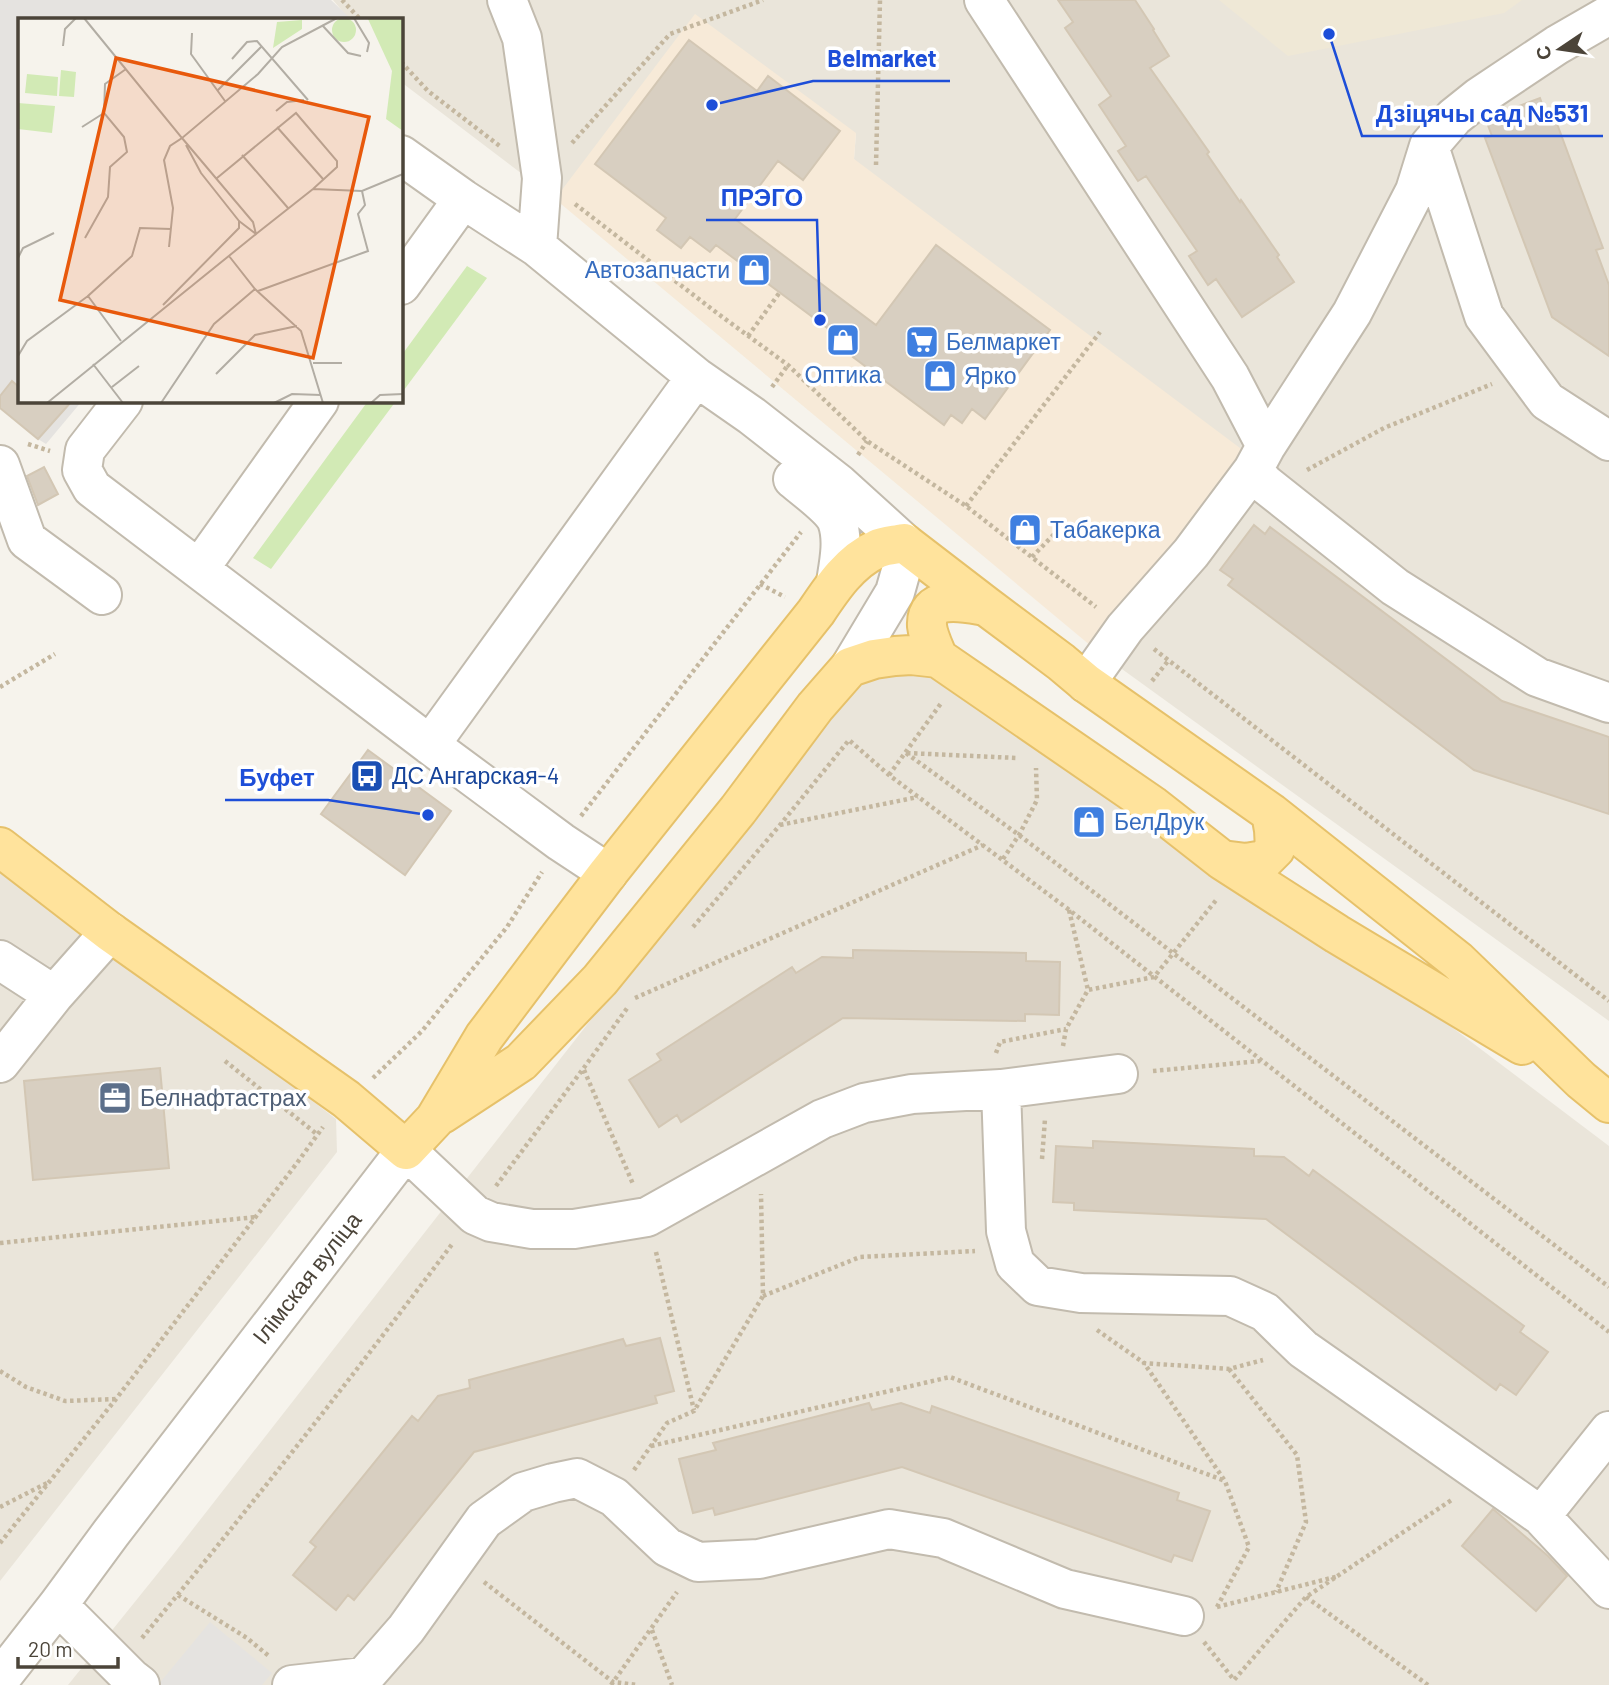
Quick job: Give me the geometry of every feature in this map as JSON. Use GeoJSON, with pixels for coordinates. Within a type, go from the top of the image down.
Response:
{"type":"FeatureCollection","features":[{"type":"Feature","properties":{"kind":"main road","name":"Ілімская вуліца"},"geometry":{"type":"LineString","coordinates":[[406,1150],[435,1119],[485,1037],[608,873],[816,612],[836,582],[859,560],[878,548],[904,543]]}},
{"type":"Feature","properties":{"kind":"main road"},"geometry":{"type":"LineString","coordinates":[[904,543],[1086,683],[1270,813],[1458,961],[1595,1091]]}},
{"type":"Feature","properties":{"kind":"main road"},"geometry":{"type":"LineString","coordinates":[[939,658],[927,627],[928,616],[935,606],[956,601],[986,606]]}},
{"type":"Feature","properties":{"kind":"main road"},"geometry":{"type":"LineString","coordinates":[[435,1119],[521,1062],[600,980],[738,810],[815,707],[850,667],[895,656],[939,658],[1153,806],[1221,877],[1337,934],[1595,1091]]}},
{"type":"Feature","properties":{"kind":"main road"},"geometry":{"type":"LineString","coordinates":[[1221,877],[1246,863],[1264,860],[1275,849],[1270,813]]}},
{"type":"Feature","properties":{"kind":"main road"},"geometry":{"type":"LineString","coordinates":[[0,847],[110,932],[346,1099],[406,1150]]}},
{"type":"Feature","properties":{"kind":"main road"},"geometry":{"type":"LineString","coordinates":[[608,873],[657,909]]}},
{"type":"Feature","properties":{"kind":"street"},"geometry":{"type":"LineString","coordinates":[[507,0],[522,38],[542,178],[537,247]]}},
{"type":"Feature","properties":{"kind":"street"},"geometry":{"type":"LineString","coordinates":[[984,0],[1230,377],[1264,469],[1385,579],[1406,594],[1537,677],[1609,703]]}},
{"type":"Feature","properties":{"kind":"street"},"geometry":{"type":"LineString","coordinates":[[1086,683],[1125,628],[1264,469],[1396,231],[1415,191],[1429,146],[1454,117],[1479,97],[1557,45],[1609,15]]}},
{"type":"Feature","properties":{"kind":"street"},"geometry":{"type":"LineString","coordinates":[[1429,146],[1483,316],[1547,401],[1609,440]]}},
{"type":"Feature","properties":{"kind":"street"},"geometry":{"type":"LineString","coordinates":[[402,156],[537,247],[730,402],[768,457],[904,543],[902,567],[895,592],[850,667]]}},
{"type":"Feature","properties":{"kind":"street"},"geometry":{"type":"LineString","coordinates":[[402,284],[463,199]]}},
{"type":"Feature","properties":{"kind":"street"},"geometry":{"type":"LineString","coordinates":[[430,746],[696,377]]}},
{"type":"Feature","properties":{"kind":"street"},"geometry":{"type":"LineString","coordinates":[[122,402],[85,450],[82,470],[92,488],[430,746],[608,873]]}},
{"type":"Feature","properties":{"kind":"street"},"geometry":{"type":"LineString","coordinates":[[199,569],[318,402]]}},
{"type":"Feature","properties":{"kind":"street"},"geometry":{"type":"LineString","coordinates":[[0,465],[27,540],[102,595]]}},
{"type":"Feature","properties":{"kind":"street"},"geometry":{"type":"LineString","coordinates":[[831,495],[838,530],[840,560],[836,582]]}},
{"type":"Feature","properties":{"kind":"street"},"geometry":{"type":"LineString","coordinates":[[0,1063],[54,995],[110,932]]}},
{"type":"Feature","properties":{"kind":"street"},"geometry":{"type":"LineString","coordinates":[[0,960],[54,995]]}},
{"type":"Feature","properties":{"kind":"street"},"geometry":{"type":"LineString","coordinates":[[406,1150],[475,1215],[491,1222],[532,1229],[574,1229],[648,1217],[822,1119],[864,1103],[912,1094],[1001,1089],[1118,1074]]}},
{"type":"Feature","properties":{"kind":"street"},"geometry":{"type":"LineString","coordinates":[[1001,1089],[1006,1231],[1015,1264],[1038,1286],[1081,1293],[1230,1296],[1265,1312],[1303,1349],[1541,1516],[1609,1590]]}},
{"type":"Feature","properties":{"kind":"street","name":"Ілімская вуліца"},"geometry":{"type":"LineString","coordinates":[[0,1679],[406,1150]]}},
{"type":"Feature","properties":{"kind":"street"},"geometry":{"type":"LineString","coordinates":[[1541,1516],[1609,1431]]}},
{"type":"Feature","properties":{"kind":"street"},"geometry":{"type":"LineString","coordinates":[[295,1684],[368,1681],[484,1520],[523,1492],[577,1478],[614,1497],[667,1547],[698,1562],[759,1559],[889,1530],[943,1538],[1065,1589],[1200,1612]]}},
{"type":"Feature","properties":{"kind":"street"},"geometry":{"type":"LineString","coordinates":[[58,1605],[129,1676]]}},
{"type":"Feature","properties":{"kind":"path"},"geometry":{"type":"LineString","coordinates":[[342,0],[359,18]]}},
{"type":"Feature","properties":{"kind":"path"},"geometry":{"type":"LineString","coordinates":[[542,178],[670,34],[763,0]]}},
{"type":"Feature","properties":{"kind":"path"},"geometry":{"type":"LineString","coordinates":[[876,164],[880,0]]}},
{"type":"Feature","properties":{"kind":"path"},"geometry":{"type":"LineString","coordinates":[[402,63],[428,91],[788,365],[867,441],[966,506],[1609,1001]]}},
{"type":"Feature","properties":{"kind":"path"},"geometry":{"type":"LineString","coordinates":[[748,336],[780,292]]}},
{"type":"Feature","properties":{"kind":"path"},"geometry":{"type":"LineString","coordinates":[[966,506],[1100,332]]}},
{"type":"Feature","properties":{"kind":"path"},"geometry":{"type":"LineString","coordinates":[[1264,469],[1384,428],[1524,370]]}},
{"type":"Feature","properties":{"kind":"path"},"geometry":{"type":"LineString","coordinates":[[369,1083],[422,1031],[507,927],[561,842],[831,495],[867,441]]}},
{"type":"Feature","properties":{"kind":"path"},"geometry":{"type":"LineString","coordinates":[[1032,557],[1066,522]]}},
{"type":"Feature","properties":{"kind":"path"},"geometry":{"type":"LineString","coordinates":[[760,584],[795,602]]}},
{"type":"Feature","properties":{"kind":"path"},"geometry":{"type":"LineString","coordinates":[[0,687],[55,654]]}},
{"type":"Feature","properties":{"kind":"path"},"geometry":{"type":"LineString","coordinates":[[1152,681],[1168,661]]}},
{"type":"Feature","properties":{"kind":"path"},"geometry":{"type":"LineString","coordinates":[[889,775],[942,702]]}},
{"type":"Feature","properties":{"kind":"path"},"geometry":{"type":"LineString","coordinates":[[686,935],[849,740],[889,775],[1068,909],[1609,1332]]}},
{"type":"Feature","properties":{"kind":"path"},"geometry":{"type":"LineString","coordinates":[[906,753],[1023,758]]}},
{"type":"Feature","properties":{"kind":"path"},"geometry":{"type":"LineString","coordinates":[[906,753],[1019,835],[1609,1286]]}},
{"type":"Feature","properties":{"kind":"path"},"geometry":{"type":"LineString","coordinates":[[1003,859],[1037,800],[1036,759]]}},
{"type":"Feature","properties":{"kind":"path"},"geometry":{"type":"LineString","coordinates":[[780,825],[919,796]]}},
{"type":"Feature","properties":{"kind":"path"},"geometry":{"type":"LineString","coordinates":[[635,998],[983,845]]}},
{"type":"Feature","properties":{"kind":"path"},"geometry":{"type":"LineString","coordinates":[[1088,990],[1154,977],[1172,954],[1221,877]]}},
{"type":"Feature","properties":{"kind":"path"},"geometry":{"type":"LineString","coordinates":[[1042,1162],[1046,1107],[1055,1082],[1066,1029],[1088,990],[1068,909]]}},
{"type":"Feature","properties":{"kind":"path"},"geometry":{"type":"LineString","coordinates":[[129,1676],[178,1595],[352,1376],[644,987]]}},
{"type":"Feature","properties":{"kind":"path"},"geometry":{"type":"LineString","coordinates":[[1118,1074],[1261,1061]]}},
{"type":"Feature","properties":{"kind":"path"},"geometry":{"type":"LineString","coordinates":[[583,1069],[648,1217],[694,1411]]}},
{"type":"Feature","properties":{"kind":"path"},"geometry":{"type":"LineString","coordinates":[[0,1543],[116,1399],[325,1123]]}},
{"type":"Feature","properties":{"kind":"path"},"geometry":{"type":"LineString","coordinates":[[614,1497],[667,1423],[694,1411],[763,1296],[760,1154]]}},
{"type":"Feature","properties":{"kind":"path"},"geometry":{"type":"LineString","coordinates":[[0,1243],[256,1217]]}},
{"type":"Feature","properties":{"kind":"path"},"geometry":{"type":"LineString","coordinates":[[763,1296],[860,1257],[987,1250],[1015,1264]]}},
{"type":"Feature","properties":{"kind":"path"},"geometry":{"type":"LineString","coordinates":[[1091,1325],[1144,1363],[1226,1481],[1249,1547],[1200,1612]]}},
{"type":"Feature","properties":{"kind":"path"},"geometry":{"type":"LineString","coordinates":[[1144,1363],[1229,1369],[1303,1349]]}},
{"type":"Feature","properties":{"kind":"path"},"geometry":{"type":"LineString","coordinates":[[1229,1369],[1297,1455],[1306,1522],[1276,1592]]}},
{"type":"Feature","properties":{"kind":"path"},"geometry":{"type":"LineString","coordinates":[[0,1371],[26,1387],[65,1401],[116,1399]]}},
{"type":"Feature","properties":{"kind":"path"},"geometry":{"type":"LineString","coordinates":[[651,1446],[950,1377],[1226,1481]]}},
{"type":"Feature","properties":{"kind":"path"},"geometry":{"type":"LineString","coordinates":[[1200,1612],[1232,1682],[1306,1597],[1486,1477]]}},
{"type":"Feature","properties":{"kind":"path"},"geometry":{"type":"LineString","coordinates":[[0,1507],[51,1481]]}},
{"type":"Feature","properties":{"kind":"path"},"geometry":{"type":"LineString","coordinates":[[455,1560],[612,1684],[637,1685]]}},
{"type":"Feature","properties":{"kind":"path"},"geometry":{"type":"LineString","coordinates":[[612,1684],[698,1562]]}},
{"type":"Feature","properties":{"kind":"path"},"geometry":{"type":"LineString","coordinates":[[1200,1612],[1339,1576]]}},
{"type":"Feature","properties":{"kind":"path"},"geometry":{"type":"LineString","coordinates":[[178,1595],[247,1638],[295,1684]]}},
{"type":"Feature","properties":{"kind":"path"},"geometry":{"type":"LineString","coordinates":[[1306,1597],[1428,1685]]}},
{"type":"Feature","properties":{"kind":"path"},"geometry":{"type":"LineString","coordinates":[[652,1629],[672,1685]]}},
{"type":"Feature","properties":{"kind":"shaded area"},"geometry":{"type":"Polygon","coordinates":[[[0,0],[331,0],[350,18],[18,18],[18,402],[81,402],[46,444],[0,408],[0,0]]]}},
{"type":"Feature","properties":{"kind":"shaded area"},"geometry":{"type":"Polygon","coordinates":[[[333,0],[1609,0],[1609,1021],[1097,651],[854,159],[856,133],[555,199],[402,83],[402,18],[348,18],[333,0]]]}},
{"type":"Feature","properties":{"kind":"shaded area"},"geometry":{"type":"Polygon","coordinates":[[[1219,0],[1522,0],[1504,13],[1288,56],[1219,0]]]}},
{"type":"Feature","properties":{"kind":"shaded area"},"geometry":{"type":"Polygon","coordinates":[[[695,14],[856,133],[854,159],[1248,454],[1097,651],[555,199],[695,14]]]}},
{"type":"Feature","properties":{"kind":"shaded area"},"geometry":{"type":"Polygon","coordinates":[[[889,666],[935,667],[1437,1016],[1609,1146],[1609,1685],[68,1685],[175,1552],[854,683],[889,666]]]}},
{"type":"Feature","properties":{"kind":"shaded area"},"geometry":{"type":"Polygon","coordinates":[[[0,862],[336,1119],[337,1152],[0,1581],[0,862]]]}},
{"type":"Feature","properties":{"kind":"shaded area"},"geometry":{"type":"Polygon","coordinates":[[[210,1622],[272,1673],[262,1685],[158,1685],[210,1622]]]}},
{"type":"Feature","properties":{"kind":"green space"},"geometry":{"type":"Polygon","coordinates":[[[467,266],[487,278],[402,393],[402,355],[467,266]]]}},
{"type":"Feature","properties":{"kind":"green space"},"geometry":{"type":"Polygon","coordinates":[[[367,402],[395,402],[271,569],[253,558],[367,402]]]}},
{"type":"Feature","properties":{"kind":"building"},"geometry":{"type":"Polygon","coordinates":[[[1058,0],[1135,0],[1169,56],[1150,68],[1279,255],[1277,257],[1294,282],[1242,317],[1216,279],[1208,285],[1189,256],[1197,251],[1146,176],[1138,181],[1118,151],[1126,146],[1099,105],[1111,96],[1065,28],[1073,22],[1058,0]]]}},
{"type":"Feature","properties":{"kind":"building"},"geometry":{"type":"Polygon","coordinates":[[[689,40],[757,91],[768,76],[840,131],[803,180],[778,161],[735,219],[876,325],[936,245],[1050,330],[985,419],[972,409],[962,423],[951,415],[944,425],[853,357],[858,351],[716,245],[710,252],[690,237],[681,248],[657,230],[666,218],[595,164],[689,40]]]}},
{"type":"Feature","properties":{"kind":"building"},"geometry":{"type":"Polygon","coordinates":[[[1540,98],[1546,115],[1553,113],[1603,248],[1596,250],[1609,285],[1609,356],[1552,317],[1485,138],[1492,136],[1486,120],[1488,118],[1540,98]]]}},
{"type":"Feature","properties":{"kind":"building"},"geometry":{"type":"Polygon","coordinates":[[[12,381],[18,386],[18,402],[71,402],[38,439],[0,408],[0,396],[12,381]]]}},
{"type":"Feature","properties":{"kind":"building"},"geometry":{"type":"Polygon","coordinates":[[[44,467],[58,494],[38,505],[27,476],[44,467]]]}},
{"type":"Feature","properties":{"kind":"building"},"geometry":{"type":"Polygon","coordinates":[[[1254,525],[1265,534],[1270,527],[1502,701],[1609,737],[1609,814],[1474,770],[1228,585],[1233,579],[1220,570],[1254,525]]]}},
{"type":"Feature","properties":{"kind":"building"},"geometry":{"type":"Polygon","coordinates":[[[368,750],[451,811],[405,875],[321,814],[368,750]]]}},
{"type":"Feature","properties":{"kind":"building"},"geometry":{"type":"Polygon","coordinates":[[[853,950],[1026,953],[1026,961],[1060,962],[1059,1015],[1025,1014],[1025,1021],[843,1018],[681,1122],[677,1115],[659,1127],[629,1080],[661,1060],[657,1054],[792,967],[796,973],[822,957],[853,958],[853,950]]]}},
{"type":"Feature","properties":{"kind":"building"},"geometry":{"type":"Polygon","coordinates":[[[160,1068],[169,1168],[33,1180],[24,1081],[160,1068]]]}},
{"type":"Feature","properties":{"kind":"building"},"geometry":{"type":"Polygon","coordinates":[[[1093,1141],[1254,1149],[1254,1156],[1284,1157],[1309,1176],[1313,1170],[1524,1326],[1520,1332],[1548,1352],[1516,1395],[1500,1384],[1496,1390],[1266,1219],[1074,1210],[1074,1203],[1053,1202],[1056,1146],[1093,1148],[1093,1141]]]}},
{"type":"Feature","properties":{"kind":"building"},"geometry":{"type":"Polygon","coordinates":[[[660,1338],[674,1391],[655,1396],[657,1403],[474,1452],[354,1600],[348,1595],[336,1610],[293,1575],[316,1547],[310,1542],[412,1416],[418,1421],[438,1396],[470,1388],[469,1380],[623,1339],[626,1346],[660,1338]]]}},
{"type":"Feature","properties":{"kind":"building"},"geometry":{"type":"Polygon","coordinates":[[[869,1403],[872,1410],[901,1403],[930,1413],[932,1406],[1179,1493],[1177,1500],[1210,1511],[1192,1561],[1174,1555],[1171,1562],[902,1467],[715,1515],[713,1508],[693,1513],[679,1459],[716,1450],[713,1443],[869,1403]]]}},
{"type":"Feature","properties":{"kind":"building"},"geometry":{"type":"Polygon","coordinates":[[[1493,1509],[1567,1576],[1536,1611],[1462,1546],[1493,1509]]]}},
{"type":"Feature","properties":{"kind":"place","name":"Дзіцячы сад №531"},"geometry":{"type":"Point","coordinates":[1329,34]}},
{"type":"Feature","properties":{"kind":"place","name":"Belmarket"},"geometry":{"type":"Point","coordinates":[712,105]}},
{"type":"Feature","properties":{"kind":"place","name":"Автозапчасти"},"geometry":{"type":"Point","coordinates":[754,270]}},
{"type":"Feature","properties":{"kind":"place","name":"ПРЭГО"},"geometry":{"type":"Point","coordinates":[820,320]}},
{"type":"Feature","properties":{"kind":"place","name":"Оптика"},"geometry":{"type":"Point","coordinates":[843,340]}},
{"type":"Feature","properties":{"kind":"place","name":"Белмаркет"},"geometry":{"type":"Point","coordinates":[922,342]}},
{"type":"Feature","properties":{"kind":"place","name":"Ярко"},"geometry":{"type":"Point","coordinates":[940,376]}},
{"type":"Feature","properties":{"kind":"place","name":"Табакерка"},"geometry":{"type":"Point","coordinates":[1025,530]}},
{"type":"Feature","properties":{"kind":"place","name":"ДС Ангарская-4"},"geometry":{"type":"Point","coordinates":[367,776]}},
{"type":"Feature","properties":{"kind":"place","name":"Буфет"},"geometry":{"type":"Point","coordinates":[428,815]}},
{"type":"Feature","properties":{"kind":"place","name":"БелДрук"},"geometry":{"type":"Point","coordinates":[1089,822]}},
{"type":"Feature","properties":{"kind":"place","name":"Белнафтастрах"},"geometry":{"type":"Point","coordinates":[115,1098]}}]}
